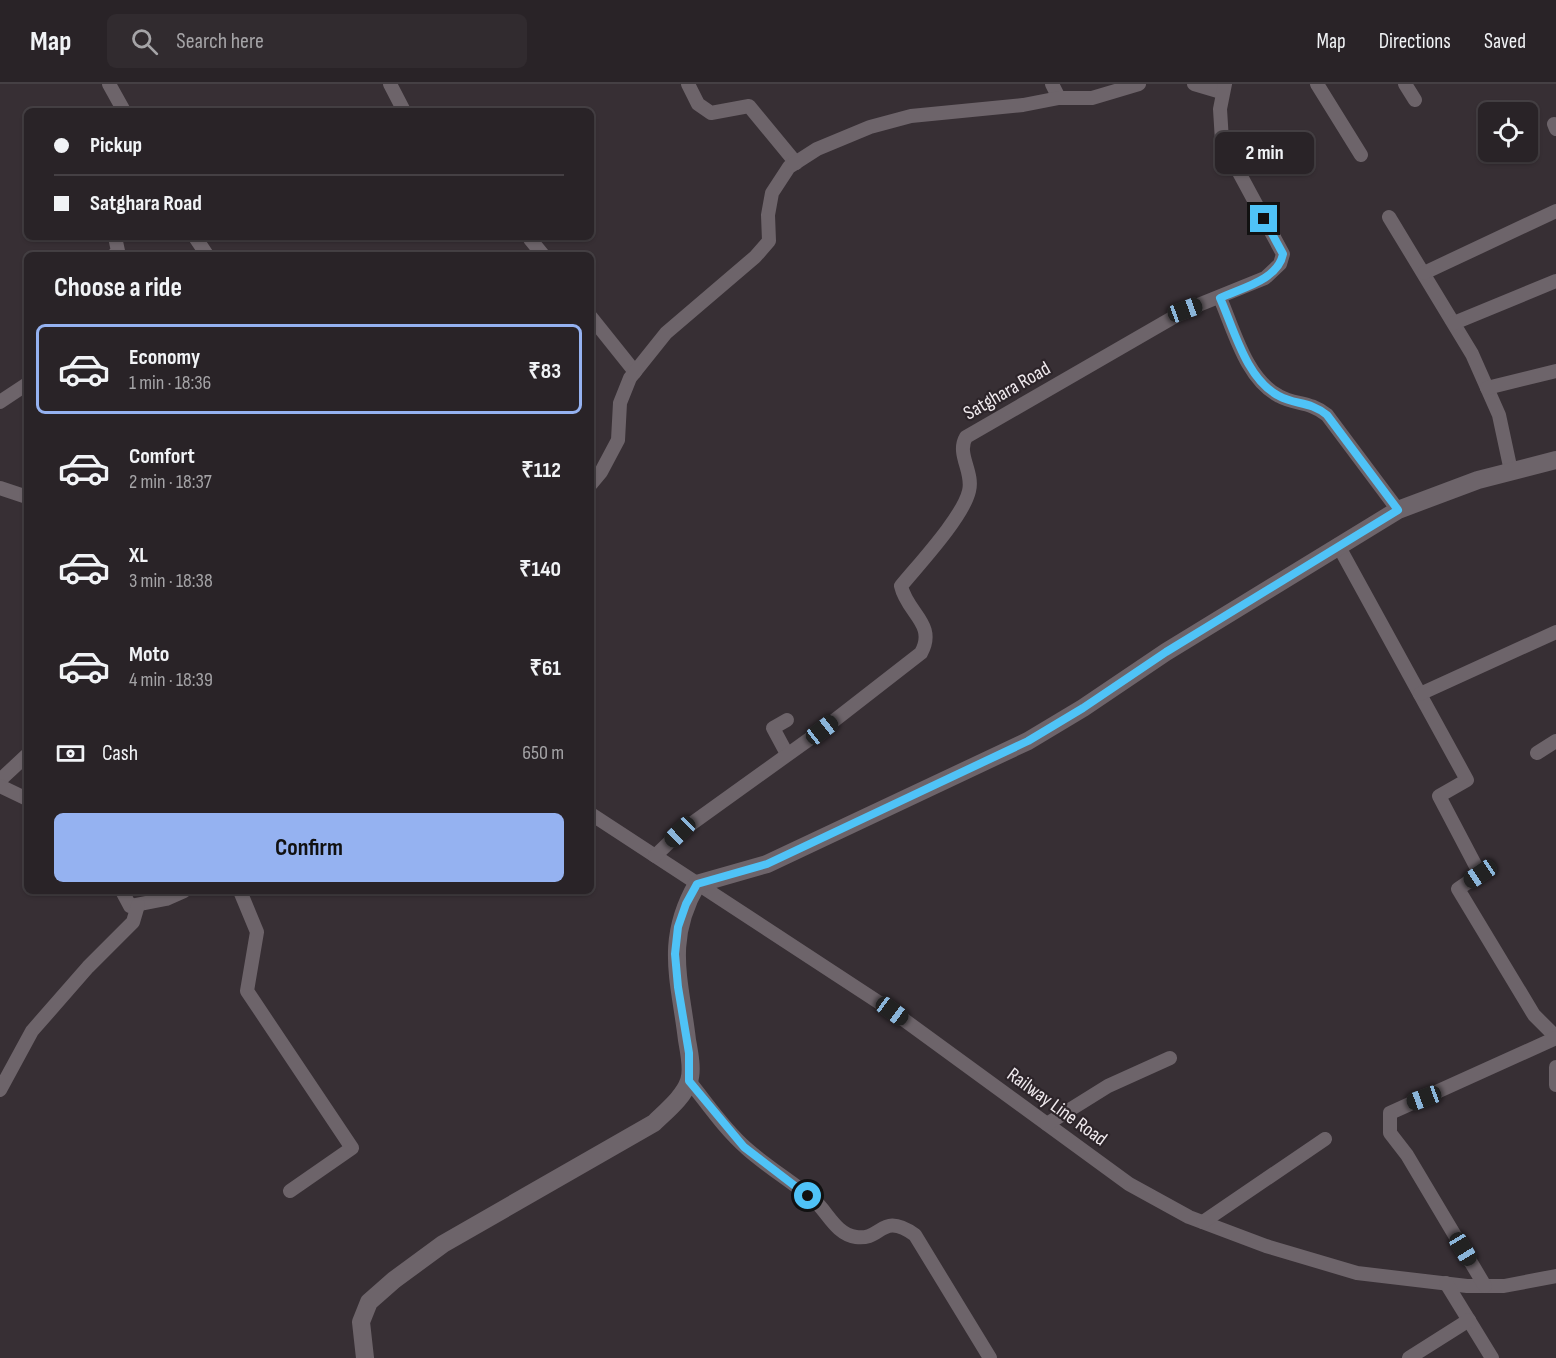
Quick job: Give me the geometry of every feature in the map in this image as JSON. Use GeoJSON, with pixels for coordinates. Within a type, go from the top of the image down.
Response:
{"type":"FeatureCollection","features":[{"type":"Feature","properties":{"kind":"street"},"geometry":{"type":"LineString","coordinates":[[110,84],[122,108]]}},
{"type":"Feature","properties":{"kind":"street"},"geometry":{"type":"LineString","coordinates":[[390,84],[402,108]]}},
{"type":"Feature","properties":{"kind":"street"},"geometry":{"type":"LineString","coordinates":[[688,84],[698,104],[711,113],[749,106],[796,163]]}},
{"type":"Feature","properties":{"kind":"street"},"geometry":{"type":"LineString","coordinates":[[1052,84],[1059,98]]}},
{"type":"Feature","properties":{"kind":"street"},"geometry":{"type":"LineString","coordinates":[[594,480],[618,440],[620,403],[635,372],[666,333],[754,257],[769,241],[768,214],[772,193],[789,167],[817,149],[870,127],[911,116],[1023,105],[1059,98],[1092,98],[1119,92],[1139,84]]}},
{"type":"Feature","properties":{"kind":"street"},"geometry":{"type":"LineString","coordinates":[[1194,84],[1223,88]]}},
{"type":"Feature","properties":{"kind":"street"},"geometry":{"type":"LineString","coordinates":[[1317,84],[1361,155]]}},
{"type":"Feature","properties":{"kind":"street"},"geometry":{"type":"LineString","coordinates":[[1405,84],[1415,100]]}},
{"type":"Feature","properties":{"kind":"street","name":"Satghara Road"},"geometry":{"type":"LineString","coordinates":[[655,856],[680,832],[921,653],[928,641],[927,633],[903,597],[901,586],[936,542],[969,493],[971,478],[962,450],[966,437],[1185,310],[1220,298],[1265,278],[1280,264],[1283,254],[1222,141],[1223,88]]}},
{"type":"Feature","properties":{"kind":"street"},"geometry":{"type":"LineString","coordinates":[[1424,273],[1556,211]]}},
{"type":"Feature","properties":{"kind":"street"},"geometry":{"type":"LineString","coordinates":[[1389,217],[1454,323],[1487,388],[1498,415],[1511,471]]}},
{"type":"Feature","properties":{"kind":"street"},"geometry":{"type":"LineString","coordinates":[[531,240],[541,252]]}},
{"type":"Feature","properties":{"kind":"street"},"geometry":{"type":"LineString","coordinates":[[1454,323],[1556,281]]}},
{"type":"Feature","properties":{"kind":"street"},"geometry":{"type":"LineString","coordinates":[[1220,298],[1250,367],[1280,397],[1318,408],[1327,415],[1398,510]]}},
{"type":"Feature","properties":{"kind":"street"},"geometry":{"type":"LineString","coordinates":[[594,320],[635,372]]}},
{"type":"Feature","properties":{"kind":"street"},"geometry":{"type":"LineString","coordinates":[[1487,388],[1556,371]]}},
{"type":"Feature","properties":{"kind":"street"},"geometry":{"type":"LineString","coordinates":[[0,402],[24,386]]}},
{"type":"Feature","properties":{"kind":"street"},"geometry":{"type":"LineString","coordinates":[[365,1358],[361,1322],[369,1302],[394,1280],[443,1244],[654,1123],[677,1100],[689,1081],[689,1053],[675,954],[678,927],[686,904],[697,884],[767,864],[1028,741],[1338,545],[1398,510],[1511,471],[1556,460]]}},
{"type":"Feature","properties":{"kind":"street"},"geometry":{"type":"LineString","coordinates":[[0,488],[24,496]]}},
{"type":"Feature","properties":{"kind":"street"},"geometry":{"type":"LineString","coordinates":[[1338,545],[1467,780],[1439,796],[1480,874],[1458,888],[1534,1015],[1556,1037],[1390,1113],[1390,1133],[1407,1155],[1485,1286]]}},
{"type":"Feature","properties":{"kind":"street"},"geometry":{"type":"LineString","coordinates":[[1420,694],[1556,632]]}},
{"type":"Feature","properties":{"kind":"street"},"geometry":{"type":"LineString","coordinates":[[787,720],[773,728],[787,754]]}},
{"type":"Feature","properties":{"kind":"street"},"geometry":{"type":"LineString","coordinates":[[1537,753],[1556,741]]}},
{"type":"Feature","properties":{"kind":"street"},"geometry":{"type":"LineString","coordinates":[[0,780],[24,758]]}},
{"type":"Feature","properties":{"kind":"street"},"geometry":{"type":"LineString","coordinates":[[0,786],[24,798]]}},
{"type":"Feature","properties":{"kind":"street","name":"Railway Line Road"},"geometry":{"type":"LineString","coordinates":[[594,816],[892,1011],[1129,1184],[1203,1222],[1314,1262],[1357,1273],[1485,1286],[1504,1286],[1556,1276]]}},
{"type":"Feature","properties":{"kind":"street"},"geometry":{"type":"LineString","coordinates":[[124,894],[130,906],[166,899],[177,894]]}},
{"type":"Feature","properties":{"kind":"street"},"geometry":{"type":"LineString","coordinates":[[241,894],[257,932],[247,991],[352,1148],[290,1191]]}},
{"type":"Feature","properties":{"kind":"street"},"geometry":{"type":"LineString","coordinates":[[0,1090],[32,1031],[88,967],[133,921],[138,905]]}},
{"type":"Feature","properties":{"kind":"street"},"geometry":{"type":"LineString","coordinates":[[1047,1124],[1108,1086],[1170,1058]]}},
{"type":"Feature","properties":{"kind":"street"},"geometry":{"type":"LineString","coordinates":[[1556,1067],[1556,1084]]}},
{"type":"Feature","properties":{"kind":"street"},"geometry":{"type":"LineString","coordinates":[[689,1081],[744,1147],[817,1203],[832,1224],[856,1237],[887,1226],[901,1225],[915,1235],[990,1358]]}},
{"type":"Feature","properties":{"kind":"street"},"geometry":{"type":"LineString","coordinates":[[1203,1222],[1324,1139]]}},
{"type":"Feature","properties":{"kind":"street"},"geometry":{"type":"LineString","coordinates":[[1446,1283],[1492,1358]]}},
{"type":"Feature","properties":{"kind":"street"},"geometry":{"type":"LineString","coordinates":[[1408,1358],[1469,1320]]}},
{"type":"Feature","properties":{"kind":"route"},"geometry":{"type":"LineString","coordinates":[[808,1196],[744,1147],[689,1081],[689,1053],[675,954],[678,927],[686,904],[697,884],[721,875],[767,864],[1028,741],[1083,708],[1166,652],[1398,510],[1327,415],[1318,408],[1280,397],[1250,367],[1220,298],[1265,278],[1280,264],[1283,254],[1264,219]]}}]}
